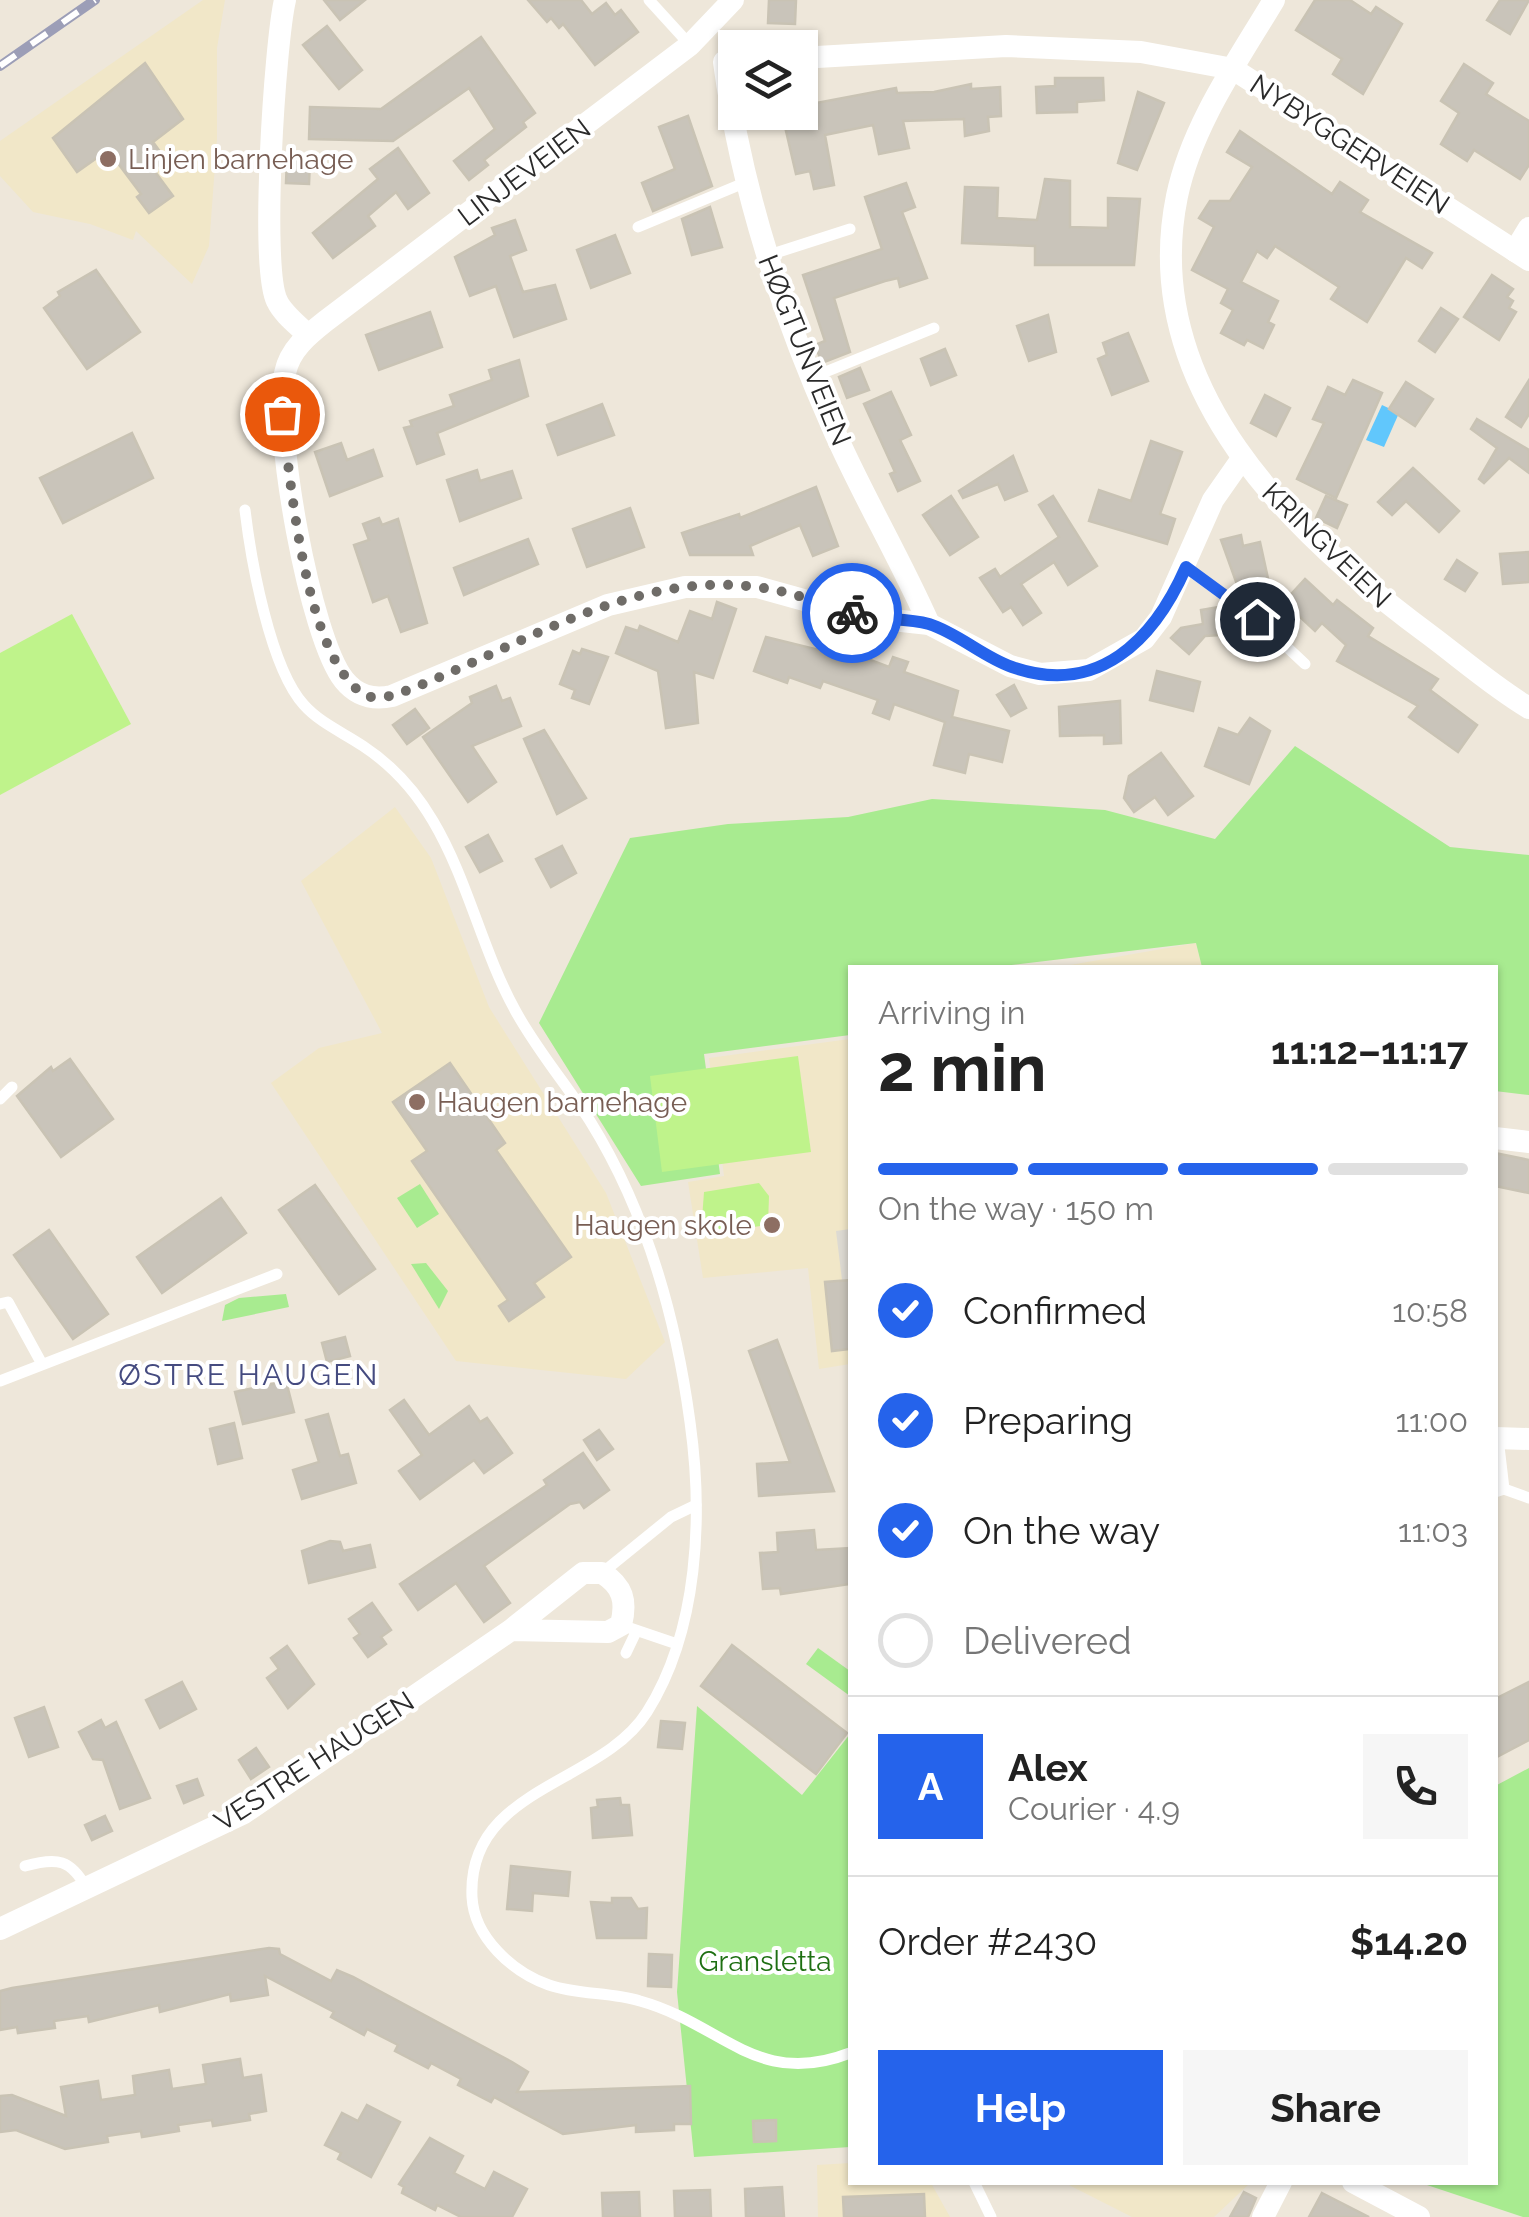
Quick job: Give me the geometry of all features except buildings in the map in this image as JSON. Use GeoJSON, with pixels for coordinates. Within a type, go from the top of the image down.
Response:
{"type":"FeatureCollection","features":[{"type":"Feature","properties":{"kind":"street"},"geometry":{"type":"LineString","coordinates":[[285,0],[274,80],[270,212],[274,298],[308,335],[288,362],[283,389],[303,561],[339,672],[356,690],[378,699],[410,690],[608,605],[685,587],[758,587],[865,618],[928,624],[1010,666],[1040,674],[1090,670],[1144,639],[1172,598],[1213,500],[1242,460]]}},
{"type":"Feature","properties":{"kind":"street","name":"LINJEVEIEN"},"geometry":{"type":"LineString","coordinates":[[308,335],[690,45],[732,0]]}},
{"type":"Feature","properties":{"kind":"street","name":"KRINGVEIEN"},"geometry":{"type":"LineString","coordinates":[[1274,0],[1201,124],[1178,194],[1170,241],[1174,310],[1200,388],[1242,460],[1304,531],[1380,596],[1529,708]]}},
{"type":"Feature","properties":{"kind":"street"},"geometry":{"type":"LineString","coordinates":[[690,45],[718,57]]}},
{"type":"Feature","properties":{"kind":"street","name":"NYBYGGERVEIEN"},"geometry":{"type":"LineString","coordinates":[[818,57],[1006,46],[1140,52],[1234,69],[1522,255]]}},
{"type":"Feature","properties":{"kind":"street","name":"HØGTUNVEIEN"},"geometry":{"type":"LineString","coordinates":[[738,130],[744,183],[766,256],[832,427],[928,624]]}},
{"type":"Feature","properties":{"kind":"street"},"geometry":{"type":"LineString","coordinates":[[1522,255],[1529,228]]}},
{"type":"Feature","properties":{"kind":"street"},"geometry":{"type":"LineString","coordinates":[[1498,1138],[1529,1142]]}},
{"type":"Feature","properties":{"kind":"street"},"geometry":{"type":"LineString","coordinates":[[1498,1438],[1529,1440]]}},
{"type":"Feature","properties":{"kind":"street"},"geometry":{"type":"LineString","coordinates":[[511,1630],[587,1635],[628,1628],[622,1592],[602,1573]]}},
{"type":"Feature","properties":{"kind":"street","name":"VESTRE HAUGEN"},"geometry":{"type":"LineString","coordinates":[[0,1929],[244,1813],[511,1630],[583,1574],[602,1573]]}},
{"type":"Feature","properties":{"kind":"street"},"geometry":{"type":"LineString","coordinates":[[1263,2217],[1279,2185]]}},
{"type":"Feature","properties":{"kind":"street"},"geometry":{"type":"LineString","coordinates":[[1359,2185],[1420,2217]]}},
{"type":"Feature","properties":{"kind":"lane"},"geometry":{"type":"LineString","coordinates":[[649,0],[690,45]]}},
{"type":"Feature","properties":{"kind":"lane"},"geometry":{"type":"LineString","coordinates":[[638,227],[744,183]]}},
{"type":"Feature","properties":{"kind":"lane"},"geometry":{"type":"LineString","coordinates":[[766,256],[850,229]]}},
{"type":"Feature","properties":{"kind":"lane"},"geometry":{"type":"LineString","coordinates":[[813,377],[934,328]]}},
{"type":"Feature","properties":{"kind":"lane"},"geometry":{"type":"LineString","coordinates":[[245,510],[252,564],[291,685],[303,704],[323,722],[393,770],[434,822],[516,1012],[592,1125],[659,1268],[691,1425],[696,1506],[684,1621],[666,1677],[644,1718],[602,1752],[516,1807],[492,1831],[471,1873],[472,1909],[488,1940],[514,1966],[549,1984],[663,2007],[754,2057],[789,2066],[823,2064],[848,2054]]}},
{"type":"Feature","properties":{"kind":"lane"},"geometry":{"type":"LineString","coordinates":[[1186,567],[1245,610],[1305,664]]}},
{"type":"Feature","properties":{"kind":"lane"},"geometry":{"type":"LineString","coordinates":[[0,1099],[12,1087]]}},
{"type":"Feature","properties":{"kind":"lane"},"geometry":{"type":"LineString","coordinates":[[0,1381],[277,1274]]}},
{"type":"Feature","properties":{"kind":"lane"},"geometry":{"type":"LineString","coordinates":[[0,1304],[8,1302],[42,1364]]}},
{"type":"Feature","properties":{"kind":"lane"},"geometry":{"type":"LineString","coordinates":[[1498,1464],[1500,1490],[1529,1498]]}},
{"type":"Feature","properties":{"kind":"lane"},"geometry":{"type":"LineString","coordinates":[[602,1573],[671,1517],[696,1506]]}},
{"type":"Feature","properties":{"kind":"lane"},"geometry":{"type":"LineString","coordinates":[[626,1653],[628,1628],[677,1644]]}},
{"type":"Feature","properties":{"kind":"lane"},"geometry":{"type":"LineString","coordinates":[[25,1866],[57,1859],[68,1863],[87,1889]]}},
{"type":"Feature","properties":{"kind":"lane"},"geometry":{"type":"LineString","coordinates":[[975,2185],[991,2217]]}},
{"type":"Feature","properties":{"kind":"shaded area","name":"Linjen barnehage"},"geometry":{"type":"Polygon","coordinates":[[[203,0],[225,0],[217,48],[217,139],[209,246],[192,284],[136,231],[133,240],[90,224],[33,212],[0,176],[0,141],[203,0]]]}},
{"type":"Feature","properties":{"kind":"shaded area","name":"Haugen barnehage"},"geometry":{"type":"Polygon","coordinates":[[[395,807],[431,858],[489,1007],[606,1193],[665,1342],[626,1379],[456,1361],[271,1083],[319,1048],[382,1033],[301,881],[395,807]]]}},
{"type":"Feature","properties":{"kind":"shaded area"},"geometry":{"type":"Polygon","coordinates":[[[1196,943],[1202,965],[1070,965],[1196,943]]]}},
{"type":"Feature","properties":{"kind":"shaded area","name":"Haugen skole"},"geometry":{"type":"Polygon","coordinates":[[[848,1039],[848,1364],[819,1369],[808,1268],[703,1278],[688,1182],[724,1176],[709,1058],[848,1039]]]}},
{"type":"Feature","properties":{"kind":"shaded area"},"geometry":{"type":"Polygon","coordinates":[[[848,1229],[848,1279],[842,1280],[836,1231],[848,1229]]]}},
{"type":"Feature","properties":{"kind":"shaded area"},"geometry":{"type":"Polygon","coordinates":[[[848,2163],[848,2185],[932,2185],[950,2217],[818,2217],[817,2165],[848,2163]]]}},
{"type":"Feature","properties":{"kind":"shaded area"},"geometry":{"type":"Polygon","coordinates":[[[1069,2185],[1247,2185],[1214,2217],[1132,2217],[1069,2185]]]}},
{"type":"Feature","properties":{"kind":"green space"},"geometry":{"type":"Polygon","coordinates":[[[72,614],[131,724],[0,795],[0,653],[72,614]]]}},
{"type":"Feature","properties":{"kind":"green space"},"geometry":{"type":"Polygon","coordinates":[[[1295,746],[1450,847],[1529,855],[1529,1095],[1498,1091],[1498,965],[1202,965],[1196,943],[1011,965],[848,965],[848,1035],[704,1054],[720,1174],[641,1186],[539,1023],[630,838],[728,824],[848,817],[932,799],[1105,810],[1215,839],[1295,746]]]}},
{"type":"Feature","properties":{"kind":"green space"},"geometry":{"type":"Polygon","coordinates":[[[798,1056],[811,1152],[662,1172],[650,1076],[798,1056]]]}},
{"type":"Feature","properties":{"kind":"green space"},"geometry":{"type":"Polygon","coordinates":[[[759,1183],[769,1196],[768,1225],[711,1233],[702,1219],[704,1192],[759,1183]]]}},
{"type":"Feature","properties":{"kind":"green space"},"geometry":{"type":"Polygon","coordinates":[[[420,1184],[439,1214],[417,1228],[397,1198],[420,1184]]]}},
{"type":"Feature","properties":{"kind":"green space"},"geometry":{"type":"Polygon","coordinates":[[[426,1263],[448,1291],[439,1309],[411,1264],[426,1263]]]}},
{"type":"Feature","properties":{"kind":"green space"},"geometry":{"type":"Polygon","coordinates":[[[286,1294],[289,1307],[222,1321],[225,1305],[239,1298],[286,1294]]]}},
{"type":"Feature","properties":{"kind":"green space"},"geometry":{"type":"Polygon","coordinates":[[[818,1648],[848,1670],[848,1695],[806,1664],[818,1648]]]}},
{"type":"Feature","properties":{"kind":"green space","name":"Gransletta"},"geometry":{"type":"Polygon","coordinates":[[[697,1706],[802,1795],[848,1737],[848,2147],[694,2157],[677,1992],[697,1706]]]}},
{"type":"Feature","properties":{"kind":"green space"},"geometry":{"type":"Polygon","coordinates":[[[1529,1768],[1529,2217],[1427,2185],[1498,2185],[1498,1784],[1529,1768]]]}},
{"type":"Feature","properties":{"kind":"water"},"geometry":{"type":"Polygon","coordinates":[[[1382,405],[1399,413],[1384,447],[1366,440],[1382,405]]]}},
{"type":"Feature","properties":{"kind":"railway"},"geometry":{"type":"LineString","coordinates":[[0,66],[95,0]]}},
{"type":"Feature","properties":{"kind":"way so far"},"geometry":{"type":"LineString","coordinates":[[282,414],[303,561],[313,601],[339,672],[346,682],[368,697],[378,699],[410,690],[608,605],[663,590],[724,584],[758,587],[852,613]]}},
{"type":"Feature","properties":{"kind":"place","name":"Linjen barnehage"},"geometry":{"type":"Point","coordinates":[108,159]}},
{"type":"Feature","properties":{"kind":"place","name":"Haugen barnehage"},"geometry":{"type":"Point","coordinates":[417,1102]}},
{"type":"Feature","properties":{"kind":"place","name":"Haugen skole"},"geometry":{"type":"Point","coordinates":[772,1225]}},
{"type":"Feature","properties":{"kind":"district","name":"ØSTRE HAUGEN"},"geometry":{"type":"Point","coordinates":[249,1375]}},
{"type":"Feature","properties":{"kind":"route"},"geometry":{"type":"LineString","coordinates":[[852,613],[865,618],[928,624],[1010,666],[1040,674],[1090,670],[1123,655],[1144,639],[1161,617],[1186,567],[1257,619]]}}]}
